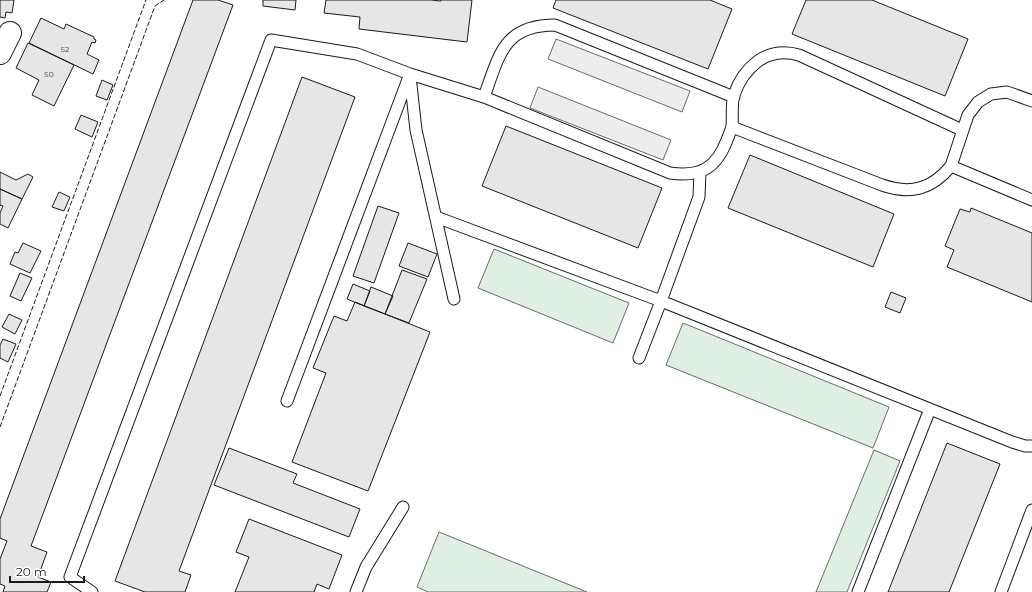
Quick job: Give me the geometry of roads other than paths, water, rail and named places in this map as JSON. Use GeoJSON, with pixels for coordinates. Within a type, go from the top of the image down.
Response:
{"type":"FeatureCollection","features":[{"type":"Feature","properties":{"kind":"street"},"geometry":{"type":"LineString","coordinates":[[0,53],[10,33]]}},
{"type":"Feature","properties":{"kind":"lane"},"geometry":{"type":"LineString","coordinates":[[484,97],[500,56],[509,41],[522,30],[541,25],[555,25],[734,97]]}},
{"type":"Feature","properties":{"kind":"lane"},"geometry":{"type":"LineString","coordinates":[[92,592],[70,577],[271,40],[357,54],[410,74],[484,97],[670,173],[681,174],[700,172],[716,162],[732,127],[734,97],[740,79],[751,67],[769,55],[778,53],[799,55],[962,130]]}},
{"type":"Feature","properties":{"kind":"lane"},"geometry":{"type":"LineString","coordinates":[[410,74],[416,130],[454,299]]}},
{"type":"Feature","properties":{"kind":"lane"},"geometry":{"type":"LineString","coordinates":[[287,401],[410,74]]}},
{"type":"Feature","properties":{"kind":"lane"},"geometry":{"type":"LineString","coordinates":[[732,127],[895,190],[910,190],[922,188],[935,181],[951,166],[968,115],[978,102],[991,94],[1007,92],[1032,101]]}},
{"type":"Feature","properties":{"kind":"lane"},"geometry":{"type":"LineString","coordinates":[[951,166],[1032,200]]}},
{"type":"Feature","properties":{"kind":"lane"},"geometry":{"type":"LineString","coordinates":[[639,358],[662,301],[699,197],[700,172]]}},
{"type":"Feature","properties":{"kind":"lane"},"geometry":{"type":"LineString","coordinates":[[436,217],[662,301],[1012,442],[1025,446],[1032,446]]}},
{"type":"Feature","properties":{"kind":"lane"},"geometry":{"type":"LineString","coordinates":[[858,592],[930,409]]}},
{"type":"Feature","properties":{"kind":"lane"},"geometry":{"type":"LineString","coordinates":[[356,592],[366,568],[404,507]]}},
{"type":"Feature","properties":{"kind":"lane"},"geometry":{"type":"LineString","coordinates":[[1000,592],[1032,510]]}}]}
